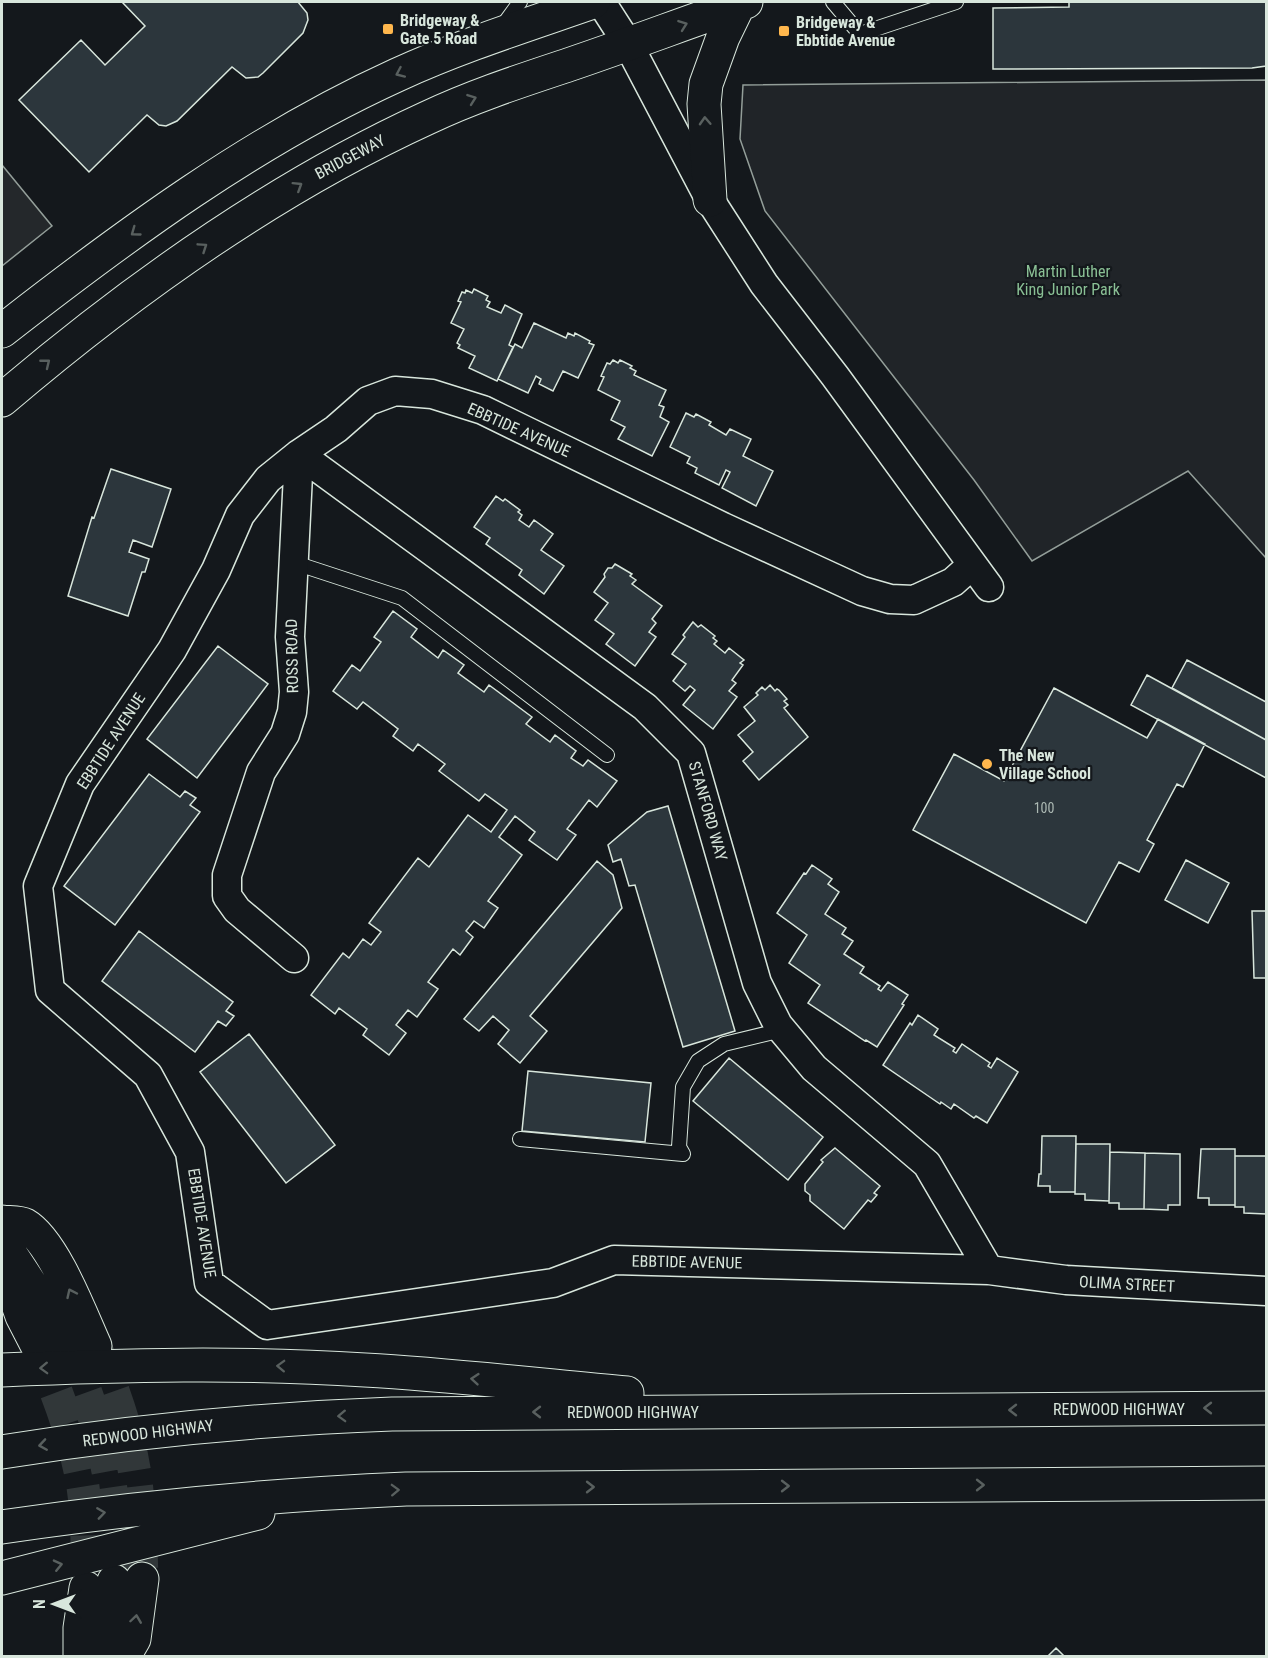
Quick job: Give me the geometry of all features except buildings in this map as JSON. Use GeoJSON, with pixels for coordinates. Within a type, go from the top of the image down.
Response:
{"type":"FeatureCollection","features":[{"type":"Feature","properties":{"kind":"main road","name":"BRIDGEWAY"},"geometry":{"type":"LineString","coordinates":[[2,331],[160,213],[276,139],[396,75],[493,37],[609,17],[743,3]]}},
{"type":"Feature","properties":{"kind":"main road"},"geometry":{"type":"LineString","coordinates":[[710,200],[704,104],[706,84],[723,36],[743,3]]}},
{"type":"Feature","properties":{"kind":"main road","name":"BRIDGEWAY"},"geometry":{"type":"LineString","coordinates":[[2,400],[135,294],[248,217],[367,147],[429,117],[494,91],[609,17]]}},
{"type":"Feature","properties":{"kind":"main road"},"geometry":{"type":"LineString","coordinates":[[2,1222],[24,1224],[42,1241],[68,1287],[67,1346]]}},
{"type":"Feature","properties":{"kind":"main road"},"geometry":{"type":"LineString","coordinates":[[2,1241],[42,1302],[67,1346]]}},
{"type":"Feature","properties":{"kind":"main road"},"geometry":{"type":"LineString","coordinates":[[2,1258],[22,1316],[67,1346]]}},
{"type":"Feature","properties":{"kind":"main road"},"geometry":{"type":"LineString","coordinates":[[2,1370],[171,1365],[265,1365],[353,1369],[483,1379],[805,1411]]}},
{"type":"Feature","properties":{"kind":"main road","name":"REDWOOD HIGHWAY"},"geometry":{"type":"LineString","coordinates":[[2,1452],[185,1428],[324,1417],[462,1413],[1266,1408]]}},
{"type":"Feature","properties":{"kind":"main road"},"geometry":{"type":"LineString","coordinates":[[2,1527],[166,1505],[336,1492],[543,1487],[1266,1483]]}},
{"type":"Feature","properties":{"kind":"main road"},"geometry":{"type":"LineString","coordinates":[[2,1578],[336,1492]]}},
{"type":"Feature","properties":{"kind":"main road"},"geometry":{"type":"LineString","coordinates":[[80,1656],[80,1628],[114,1583]]}},
{"type":"Feature","properties":{"kind":"main road"},"geometry":{"type":"LineString","coordinates":[[100,1656],[107,1633],[114,1583]]}},
{"type":"Feature","properties":{"kind":"main road"},"geometry":{"type":"LineString","coordinates":[[114,1583],[134,1639],[124,1656]]}},
{"type":"Feature","properties":{"kind":"street"},"geometry":{"type":"LineString","coordinates":[[609,17],[710,200],[764,284],[835,375],[989,587]]}},
{"type":"Feature","properties":{"kind":"street","name":"EBBTIDE AVENUE"},"geometry":{"type":"LineString","coordinates":[[972,565],[953,582],[914,600],[890,599],[862,591],[713,522],[483,410],[432,394],[395,391],[368,401],[336,429],[299,454],[268,479],[240,516],[216,570],[172,650],[80,784],[38,886],[50,990],[148,1075],[190,1152],[209,1283],[267,1325],[553,1283],[614,1260],[989,1270]]}},
{"type":"Feature","properties":{"kind":"street","name":"ROSS ROAD"},"geometry":{"type":"LineString","coordinates":[[294,957],[237,910],[227,896],[227,875],[261,772],[285,734],[292,712],[294,692],[290,637],[299,454]]}},
{"type":"Feature","properties":{"kind":"street","name":"STANFORD WAY"},"geometry":{"type":"LineString","coordinates":[[299,454],[645,707],[691,753],[757,983],[778,1025],[814,1068],[927,1164],[989,1270]]}},
{"type":"Feature","properties":{"kind":"street","name":"OLIMA STREET"},"geometry":{"type":"LineString","coordinates":[[989,1270],[1066,1280],[1266,1291]]}},
{"type":"Feature","properties":{"kind":"lane"},"geometry":{"type":"LineString","coordinates":[[493,37],[520,2]]}},
{"type":"Feature","properties":{"kind":"lane"},"geometry":{"type":"LineString","coordinates":[[833,2],[860,34],[956,2]]}},
{"type":"Feature","properties":{"kind":"lane"},"geometry":{"type":"LineString","coordinates":[[295,563],[402,598],[607,755]]}},
{"type":"Feature","properties":{"kind":"lane"},"geometry":{"type":"LineString","coordinates":[[520,1139],[683,1154],[679,1146],[683,1087],[699,1061],[724,1044],[782,1030]]}},
{"type":"Feature","properties":{"kind":"green space","name":"Martin Luther King Junior Park"},"geometry":{"type":"Polygon","coordinates":[[[1266,80],[1266,558],[1188,471],[1032,561],[974,480],[765,211],[740,139],[743,85],[1266,80]]]}},
{"type":"Feature","properties":{"kind":"shaded area"},"geometry":{"type":"Polygon","coordinates":[[[2,165],[52,226],[2,266],[2,165]]]}},
{"type":"Feature","properties":{"kind":"tunnel"},"geometry":{"type":"LineString","coordinates":[[95,1346],[109,1379],[130,1447],[136,1482],[142,1579]]}},
{"type":"Feature","properties":{"kind":"tunnel"},"geometry":{"type":"LineString","coordinates":[[38,1347],[65,1416],[80,1469],[86,1511],[87,1583]]}},
{"type":"Feature","properties":{"kind":"tunnel"},"geometry":{"type":"LineString","coordinates":[[68,1347],[93,1414],[107,1465],[114,1518],[114,1576]]}},
{"type":"Feature","properties":{"kind":"place","name":"Bridgeway & Gate 5 Road"},"geometry":{"type":"Point","coordinates":[388,29]}},
{"type":"Feature","properties":{"kind":"place","name":"Bridgeway & Ebbtide Avenue"},"geometry":{"type":"Point","coordinates":[784,31]}},
{"type":"Feature","properties":{"kind":"place","name":"The New Village School"},"geometry":{"type":"Point","coordinates":[987,764]}}]}
